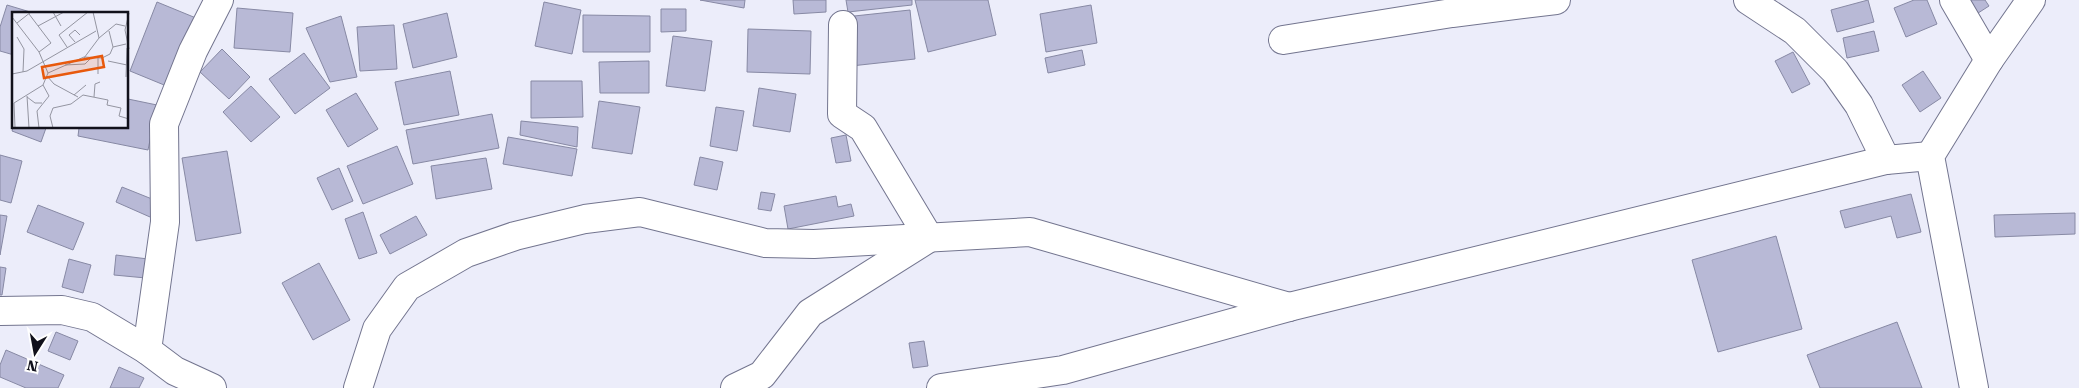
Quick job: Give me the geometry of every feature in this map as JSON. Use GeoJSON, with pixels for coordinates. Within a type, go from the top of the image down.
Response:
{"type":"FeatureCollection","features":[{"type":"Feature","properties":{"kind":"street"},"geometry":{"type":"LineString","coordinates":[[147,350],[165,222],[164,124],[193,51],[219,0]]}},
{"type":"Feature","properties":{"kind":"street"},"geometry":{"type":"LineString","coordinates":[[1283,40],[1452,13],[1556,0]]}},
{"type":"Feature","properties":{"kind":"street"},"geometry":{"type":"LineString","coordinates":[[1748,0],[1796,31],[1834,71],[1859,105],[1886,160]]}},
{"type":"Feature","properties":{"kind":"street"},"geometry":{"type":"LineString","coordinates":[[1954,0],[1989,60]]}},
{"type":"Feature","properties":{"kind":"street"},"geometry":{"type":"LineString","coordinates":[[1974,388],[1930,156],[1989,60],[2031,0]]}},
{"type":"Feature","properties":{"kind":"street"},"geometry":{"type":"LineString","coordinates":[[843,25],[842,114],[863,128],[929,238]]}},
{"type":"Feature","properties":{"kind":"street"},"geometry":{"type":"LineString","coordinates":[[942,388],[1064,370],[1289,307],[1886,160],[1930,156]]}},
{"type":"Feature","properties":{"kind":"street"},"geometry":{"type":"LineString","coordinates":[[358,388],[377,329],[406,287],[466,253],[515,236],[585,219],[640,212],[765,243],[814,244],[1030,232],[1289,307]]}},
{"type":"Feature","properties":{"kind":"street"},"geometry":{"type":"LineString","coordinates":[[735,388],[762,375],[810,313],[929,238]]}},
{"type":"Feature","properties":{"kind":"street"},"geometry":{"type":"LineString","coordinates":[[0,311],[62,310],[92,317],[147,350],[175,371],[212,388]]}},
{"type":"Feature","properties":{"kind":"building"},"geometry":{"type":"Polygon","coordinates":[[[700,0],[745,0],[744,8],[700,0]]]}},
{"type":"Feature","properties":{"kind":"building"},"geometry":{"type":"Polygon","coordinates":[[[793,0],[826,0],[826,12],[794,14],[793,0]]]}},
{"type":"Feature","properties":{"kind":"building"},"geometry":{"type":"Polygon","coordinates":[[[846,0],[912,0],[912,5],[848,12],[846,0]]]}},
{"type":"Feature","properties":{"kind":"building"},"geometry":{"type":"Polygon","coordinates":[[[915,0],[988,0],[996,35],[928,52],[915,0]]]}},
{"type":"Feature","properties":{"kind":"building"},"geometry":{"type":"Polygon","coordinates":[[[1868,0],[1874,22],[1837,32],[1831,10],[1868,0]]]}},
{"type":"Feature","properties":{"kind":"building"},"geometry":{"type":"Polygon","coordinates":[[[1914,0],[1927,0],[1937,24],[1906,37],[1894,8],[1914,0]]]}},
{"type":"Feature","properties":{"kind":"building"},"geometry":{"type":"Polygon","coordinates":[[[1965,0],[1985,0],[1989,6],[1975,15],[1965,0]]]}},
{"type":"Feature","properties":{"kind":"building"},"geometry":{"type":"Polygon","coordinates":[[[157,2],[196,18],[169,87],[130,71],[157,2]]]}},
{"type":"Feature","properties":{"kind":"building"},"geometry":{"type":"Polygon","coordinates":[[[544,2],[581,10],[572,54],[535,46],[544,2]]]}},
{"type":"Feature","properties":{"kind":"building"},"geometry":{"type":"Polygon","coordinates":[[[7,5],[30,12],[12,12],[12,54],[0,51],[0,27],[7,5]]]}},
{"type":"Feature","properties":{"kind":"building"},"geometry":{"type":"Polygon","coordinates":[[[1091,5],[1097,43],[1046,52],[1040,14],[1091,5]]]}},
{"type":"Feature","properties":{"kind":"building"},"geometry":{"type":"Polygon","coordinates":[[[237,8],[293,13],[290,52],[234,48],[237,8]]]}},
{"type":"Feature","properties":{"kind":"building"},"geometry":{"type":"Polygon","coordinates":[[[661,9],[686,9],[686,31],[661,32],[661,9]]]}},
{"type":"Feature","properties":{"kind":"building"},"geometry":{"type":"Polygon","coordinates":[[[910,10],[915,59],[851,66],[845,17],[910,10]]]}},
{"type":"Feature","properties":{"kind":"building"},"geometry":{"type":"Polygon","coordinates":[[[447,13],[457,57],[413,68],[403,24],[447,13]]]}},
{"type":"Feature","properties":{"kind":"building"},"geometry":{"type":"Polygon","coordinates":[[[583,15],[650,16],[650,52],[583,52],[583,15]]]}},
{"type":"Feature","properties":{"kind":"building"},"geometry":{"type":"Polygon","coordinates":[[[341,16],[357,77],[330,82],[306,28],[341,16]]]}},
{"type":"Feature","properties":{"kind":"building"},"geometry":{"type":"Polygon","coordinates":[[[394,25],[397,69],[360,71],[357,27],[394,25]]]}},
{"type":"Feature","properties":{"kind":"building"},"geometry":{"type":"Polygon","coordinates":[[[748,29],[811,31],[810,74],[747,72],[748,29]]]}},
{"type":"Feature","properties":{"kind":"building"},"geometry":{"type":"Polygon","coordinates":[[[1874,31],[1879,51],[1847,58],[1843,38],[1874,31]]]}},
{"type":"Feature","properties":{"kind":"building"},"geometry":{"type":"Polygon","coordinates":[[[673,36],[712,41],[705,91],[666,86],[673,36]]]}},
{"type":"Feature","properties":{"kind":"building"},"geometry":{"type":"Polygon","coordinates":[[[222,49],[250,77],[229,99],[200,72],[222,49]]]}},
{"type":"Feature","properties":{"kind":"building"},"geometry":{"type":"Polygon","coordinates":[[[1082,50],[1085,65],[1048,73],[1045,58],[1082,50]]]}},
{"type":"Feature","properties":{"kind":"building"},"geometry":{"type":"Polygon","coordinates":[[[1793,52],[1810,84],[1792,93],[1775,61],[1793,52]]]}},
{"type":"Feature","properties":{"kind":"building"},"geometry":{"type":"Polygon","coordinates":[[[304,53],[330,88],[295,114],[269,79],[304,53]]]}},
{"type":"Feature","properties":{"kind":"building"},"geometry":{"type":"Polygon","coordinates":[[[649,61],[649,93],[600,93],[599,62],[649,61]]]}},
{"type":"Feature","properties":{"kind":"building"},"geometry":{"type":"Polygon","coordinates":[[[450,71],[459,115],[404,125],[395,82],[450,71]]]}},
{"type":"Feature","properties":{"kind":"building"},"geometry":{"type":"Polygon","coordinates":[[[1923,71],[1941,98],[1920,112],[1902,85],[1923,71]]]}},
{"type":"Feature","properties":{"kind":"building"},"geometry":{"type":"Polygon","coordinates":[[[531,81],[582,81],[583,117],[531,118],[531,81]]]}},
{"type":"Feature","properties":{"kind":"building"},"geometry":{"type":"Polygon","coordinates":[[[251,86],[280,117],[251,142],[223,112],[251,86]]]}},
{"type":"Feature","properties":{"kind":"building"},"geometry":{"type":"Polygon","coordinates":[[[759,88],[796,94],[790,132],[753,126],[759,88]]]}},
{"type":"Feature","properties":{"kind":"building"},"geometry":{"type":"Polygon","coordinates":[[[356,93],[378,129],[348,147],[326,110],[356,93]]]}},
{"type":"Feature","properties":{"kind":"building"},"geometry":{"type":"Polygon","coordinates":[[[129,99],[157,105],[148,150],[78,136],[79,129],[129,129],[129,99]]]}},
{"type":"Feature","properties":{"kind":"building"},"geometry":{"type":"Polygon","coordinates":[[[599,101],[640,107],[632,154],[592,148],[599,101]]]}},
{"type":"Feature","properties":{"kind":"building"},"geometry":{"type":"Polygon","coordinates":[[[716,107],[744,111],[737,151],[710,146],[716,107]]]}},
{"type":"Feature","properties":{"kind":"building"},"geometry":{"type":"Polygon","coordinates":[[[492,114],[499,148],[413,164],[406,130],[492,114]]]}},
{"type":"Feature","properties":{"kind":"building"},"geometry":{"type":"Polygon","coordinates":[[[521,121],[578,127],[577,147],[520,135],[521,121]]]}},
{"type":"Feature","properties":{"kind":"building"},"geometry":{"type":"Polygon","coordinates":[[[13,129],[46,129],[41,142],[12,131],[13,129]]]}},
{"type":"Feature","properties":{"kind":"building"},"geometry":{"type":"Polygon","coordinates":[[[846,135],[851,161],[836,163],[831,138],[846,135]]]}},
{"type":"Feature","properties":{"kind":"building"},"geometry":{"type":"Polygon","coordinates":[[[508,137],[577,149],[572,176],[503,164],[508,137]]]}},
{"type":"Feature","properties":{"kind":"building"},"geometry":{"type":"Polygon","coordinates":[[[397,146],[413,184],[363,204],[347,166],[397,146]]]}},
{"type":"Feature","properties":{"kind":"building"},"geometry":{"type":"Polygon","coordinates":[[[227,151],[241,233],[196,241],[182,158],[227,151]]]}},
{"type":"Feature","properties":{"kind":"building"},"geometry":{"type":"Polygon","coordinates":[[[0,155],[22,161],[11,203],[0,200],[0,155]]]}},
{"type":"Feature","properties":{"kind":"building"},"geometry":{"type":"Polygon","coordinates":[[[700,157],[723,162],[717,190],[694,185],[700,157]]]}},
{"type":"Feature","properties":{"kind":"building"},"geometry":{"type":"Polygon","coordinates":[[[486,158],[492,189],[436,199],[431,166],[486,158]]]}},
{"type":"Feature","properties":{"kind":"building"},"geometry":{"type":"Polygon","coordinates":[[[339,168],[353,201],[332,210],[317,178],[339,168]]]}},
{"type":"Feature","properties":{"kind":"building"},"geometry":{"type":"Polygon","coordinates":[[[122,187],[157,201],[150,217],[116,202],[122,187]]]}},
{"type":"Feature","properties":{"kind":"building"},"geometry":{"type":"Polygon","coordinates":[[[761,192],[775,194],[771,211],[758,209],[761,192]]]}},
{"type":"Feature","properties":{"kind":"building"},"geometry":{"type":"Polygon","coordinates":[[[1911,194],[1921,232],[1897,238],[1891,216],[1845,228],[1840,211],[1911,194]]]}},
{"type":"Feature","properties":{"kind":"building"},"geometry":{"type":"Polygon","coordinates":[[[836,196],[838,207],[851,204],[854,216],[788,229],[784,206],[836,196]]]}},
{"type":"Feature","properties":{"kind":"building"},"geometry":{"type":"Polygon","coordinates":[[[38,205],[84,223],[73,250],[27,232],[38,205]]]}},
{"type":"Feature","properties":{"kind":"building"},"geometry":{"type":"Polygon","coordinates":[[[363,212],[377,253],[359,259],[345,219],[363,212]]]}},
{"type":"Feature","properties":{"kind":"building"},"geometry":{"type":"Polygon","coordinates":[[[2075,213],[2075,234],[1995,237],[1994,215],[2075,213]]]}},
{"type":"Feature","properties":{"kind":"building"},"geometry":{"type":"Polygon","coordinates":[[[0,215],[7,216],[0,255],[0,215]]]}},
{"type":"Feature","properties":{"kind":"building"},"geometry":{"type":"Polygon","coordinates":[[[416,216],[427,235],[390,254],[380,235],[416,216]]]}},
{"type":"Feature","properties":{"kind":"building"},"geometry":{"type":"Polygon","coordinates":[[[1776,236],[1802,329],[1718,352],[1692,260],[1776,236]]]}},
{"type":"Feature","properties":{"kind":"building"},"geometry":{"type":"Polygon","coordinates":[[[116,255],[148,259],[146,278],[114,275],[116,255]]]}},
{"type":"Feature","properties":{"kind":"building"},"geometry":{"type":"Polygon","coordinates":[[[69,259],[91,265],[83,293],[62,287],[69,259]]]}},
{"type":"Feature","properties":{"kind":"building"},"geometry":{"type":"Polygon","coordinates":[[[319,263],[350,320],[313,340],[282,283],[319,263]]]}},
{"type":"Feature","properties":{"kind":"building"},"geometry":{"type":"Polygon","coordinates":[[[0,267],[6,268],[2,295],[0,295],[0,267]]]}},
{"type":"Feature","properties":{"kind":"building"},"geometry":{"type":"Polygon","coordinates":[[[1897,322],[1922,388],[1820,388],[1807,355],[1897,322]]]}},
{"type":"Feature","properties":{"kind":"building"},"geometry":{"type":"Polygon","coordinates":[[[56,332],[78,341],[70,360],[48,351],[56,332]]]}},
{"type":"Feature","properties":{"kind":"building"},"geometry":{"type":"Polygon","coordinates":[[[924,341],[928,366],[913,368],[909,343],[924,341]]]}},
{"type":"Feature","properties":{"kind":"building"},"geometry":{"type":"Polygon","coordinates":[[[6,350],[64,375],[58,388],[26,388],[0,377],[0,365],[6,350]]]}},
{"type":"Feature","properties":{"kind":"building"},"geometry":{"type":"Polygon","coordinates":[[[119,367],[144,378],[139,388],[110,388],[119,367]]]}}]}
